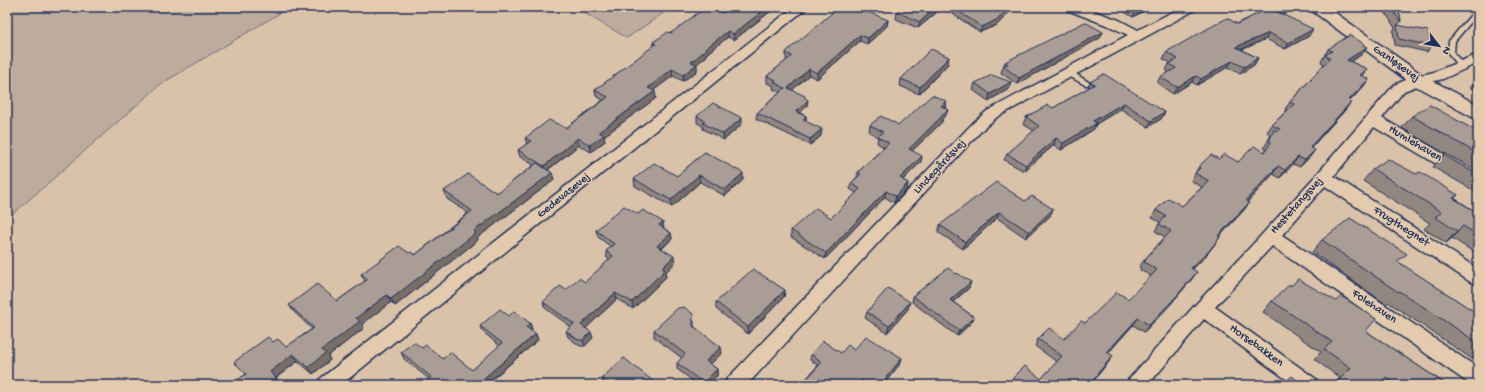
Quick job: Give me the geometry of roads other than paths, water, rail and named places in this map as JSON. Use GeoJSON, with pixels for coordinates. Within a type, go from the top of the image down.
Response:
{"type":"FeatureCollection","features":[{"type":"Feature","properties":{"kind":"street","name":"Gedevasevej"},"geometry":{"type":"LineString","coordinates":[[327,385],[802,7]]}},
{"type":"Feature","properties":{"kind":"street"},"geometry":{"type":"LineString","coordinates":[[1071,7],[1114,23],[1138,36]]}},
{"type":"Feature","properties":{"kind":"street","name":"Lindegårdsvej"},"geometry":{"type":"LineString","coordinates":[[734,385],[978,126],[992,114],[1191,7]]}},
{"type":"Feature","properties":{"kind":"street","name":"Ganløsevej"},"geometry":{"type":"LineString","coordinates":[[1319,7],[1418,80],[1478,113]]}},
{"type":"Feature","properties":{"kind":"street","name":"Hestetangsvej"},"geometry":{"type":"LineString","coordinates":[[1136,385],[1203,308],[1324,177],[1374,120],[1399,88],[1418,80],[1438,76],[1478,58]]}},
{"type":"Feature","properties":{"kind":"street","name":"Humlehaven"},"geometry":{"type":"LineString","coordinates":[[1374,120],[1478,181]]}},
{"type":"Feature","properties":{"kind":"street","name":"Frugthegnet"},"geometry":{"type":"LineString","coordinates":[[1324,177],[1478,278]]}},
{"type":"Feature","properties":{"kind":"street","name":"Folehaven"},"geometry":{"type":"LineString","coordinates":[[1270,236],[1478,379]]}},
{"type":"Feature","properties":{"kind":"street","name":"Horsebakken"},"geometry":{"type":"LineString","coordinates":[[1203,308],[1309,385]]}},
{"type":"Feature","properties":{"kind":"lane"},"geometry":{"type":"LineString","coordinates":[[1461,65],[1451,53],[1452,42],[1478,10]]}},
{"type":"Feature","properties":{"kind":"lane"},"geometry":{"type":"LineString","coordinates":[[1069,72],[1087,83]]}}]}
